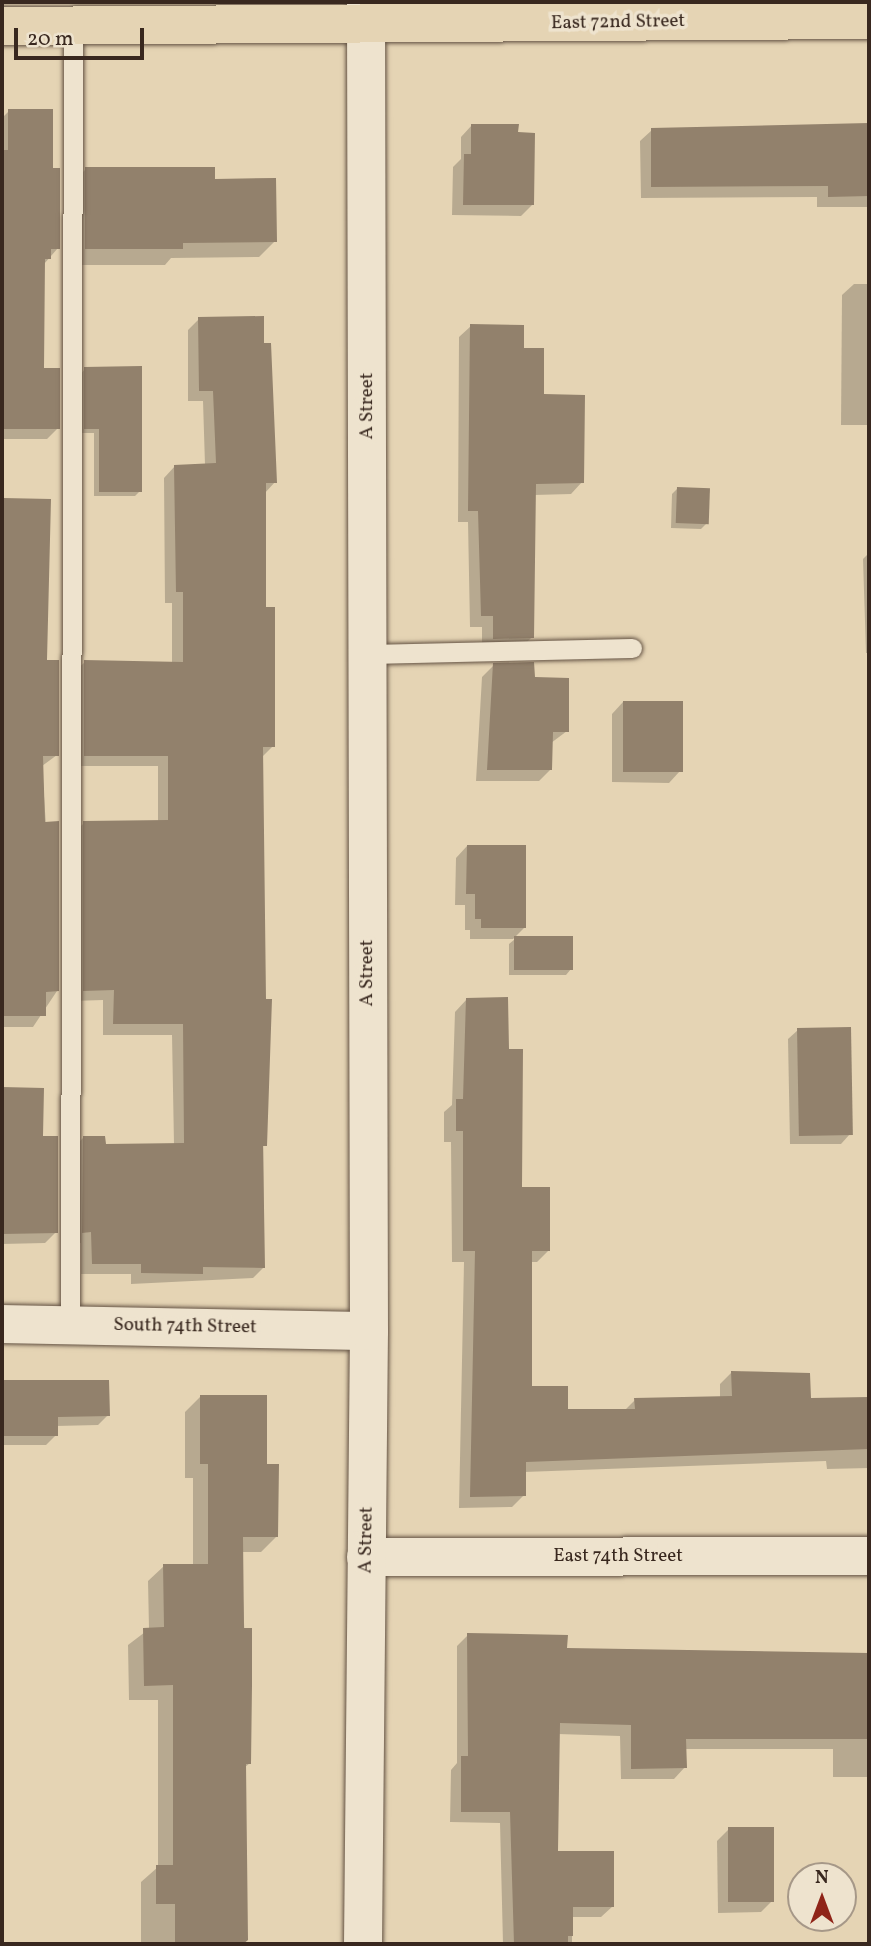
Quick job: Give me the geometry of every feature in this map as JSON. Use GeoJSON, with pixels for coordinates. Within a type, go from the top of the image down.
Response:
{"type":"FeatureCollection","features":[{"type":"Feature","properties":{"kind":"main road","name":"East 72nd Street"},"geometry":{"type":"LineString","coordinates":[[2,26],[73,26],[366,13],[869,20]]}},
{"type":"Feature","properties":{"kind":"street","name":"A Street"},"geometry":{"type":"LineString","coordinates":[[363,1944],[369,1331],[366,13]]}},
{"type":"Feature","properties":{"kind":"street","name":"South 74th Street"},"geometry":{"type":"LineString","coordinates":[[2,1324],[369,1331]]}},
{"type":"Feature","properties":{"kind":"street","name":"East 74th Street"},"geometry":{"type":"LineString","coordinates":[[366,1558],[869,1556]]}},
{"type":"Feature","properties":{"kind":"lane"},"geometry":{"type":"LineString","coordinates":[[70,1325],[73,26]]}},
{"type":"Feature","properties":{"kind":"lane"},"geometry":{"type":"LineString","coordinates":[[368,654],[632,648]]}},
{"type":"Feature","properties":{"kind":"building"},"geometry":{"type":"Polygon","coordinates":[[[8,109],[53,109],[53,168],[60,168],[60,249],[51,249],[51,259],[45,259],[44,368],[60,368],[60,429],[4,429],[2,150],[8,150],[8,109]]]}},
{"type":"Feature","properties":{"kind":"building"},"geometry":{"type":"Polygon","coordinates":[[[869,123],[869,196],[828,197],[828,186],[651,187],[651,128],[869,123]]]}},
{"type":"Feature","properties":{"kind":"building"},"geometry":{"type":"Polygon","coordinates":[[[471,124],[519,124],[518,132],[535,133],[534,205],[463,205],[464,154],[471,154],[471,124]]]}},
{"type":"Feature","properties":{"kind":"building"},"geometry":{"type":"Polygon","coordinates":[[[85,167],[215,167],[215,179],[276,178],[277,242],[183,243],[183,249],[85,249],[85,167]]]}},
{"type":"Feature","properties":{"kind":"building"},"geometry":{"type":"Polygon","coordinates":[[[264,316],[264,343],[271,343],[277,483],[266,483],[266,607],[275,607],[275,747],[263,747],[266,999],[272,999],[267,1146],[263,1146],[265,1268],[203,1267],[203,1274],[141,1273],[141,1264],[92,1264],[91,1232],[82,1233],[83,1136],[105,1136],[106,1144],[184,1143],[183,1024],[113,1024],[114,990],[83,991],[83,821],[168,820],[168,756],[84,756],[84,660],[183,662],[183,592],[176,592],[174,465],[216,463],[213,391],[199,391],[198,317],[264,316]]]}},
{"type":"Feature","properties":{"kind":"building"},"geometry":{"type":"Polygon","coordinates":[[[470,324],[524,325],[524,348],[544,348],[544,394],[585,395],[584,483],[536,484],[534,638],[493,639],[493,616],[481,616],[478,511],[468,511],[470,324]]]}},
{"type":"Feature","properties":{"kind":"building"},"geometry":{"type":"Polygon","coordinates":[[[142,366],[142,492],[99,492],[99,429],[84,429],[84,367],[142,366]]]}},
{"type":"Feature","properties":{"kind":"building"},"geometry":{"type":"Polygon","coordinates":[[[677,487],[710,488],[709,524],[676,523],[677,487]]]}},
{"type":"Feature","properties":{"kind":"building"},"geometry":{"type":"Polygon","coordinates":[[[3,498],[51,499],[47,660],[59,660],[59,756],[43,756],[45,822],[59,821],[59,991],[46,992],[46,1016],[2,1016],[3,498]]]}},
{"type":"Feature","properties":{"kind":"building"},"geometry":{"type":"Polygon","coordinates":[[[534,662],[535,677],[569,678],[569,732],[553,732],[552,770],[487,770],[493,663],[534,662]]]}},
{"type":"Feature","properties":{"kind":"building"},"geometry":{"type":"Polygon","coordinates":[[[623,701],[683,701],[683,772],[623,772],[623,701]]]}},
{"type":"Feature","properties":{"kind":"building"},"geometry":{"type":"Polygon","coordinates":[[[467,845],[526,845],[526,928],[481,928],[481,919],[475,919],[475,894],[466,894],[467,845]]]}},
{"type":"Feature","properties":{"kind":"building"},"geometry":{"type":"Polygon","coordinates":[[[514,936],[573,936],[573,970],[514,970],[514,936]]]}},
{"type":"Feature","properties":{"kind":"building"},"geometry":{"type":"Polygon","coordinates":[[[508,997],[509,1049],[523,1049],[522,1187],[550,1187],[550,1251],[532,1251],[532,1386],[568,1386],[568,1409],[635,1409],[634,1398],[732,1396],[731,1371],[810,1373],[811,1398],[869,1397],[869,1449],[526,1462],[526,1496],[470,1497],[475,1251],[463,1251],[463,1131],[456,1131],[456,1099],[463,1099],[466,998],[508,997]]]}},
{"type":"Feature","properties":{"kind":"building"},"geometry":{"type":"Polygon","coordinates":[[[851,1027],[853,1135],[799,1136],[797,1028],[851,1027]]]}},
{"type":"Feature","properties":{"kind":"building"},"geometry":{"type":"Polygon","coordinates":[[[2,1087],[44,1088],[43,1136],[58,1136],[58,1233],[2,1234],[2,1087]]]}},
{"type":"Feature","properties":{"kind":"building"},"geometry":{"type":"Polygon","coordinates":[[[2,1380],[109,1380],[110,1416],[58,1417],[58,1436],[2,1436],[2,1380]]]}},
{"type":"Feature","properties":{"kind":"building"},"geometry":{"type":"Polygon","coordinates":[[[200,1395],[267,1395],[267,1464],[279,1464],[278,1537],[243,1537],[244,1628],[252,1628],[252,1685],[251,1764],[246,1764],[248,1940],[243,1944],[175,1944],[175,1904],[156,1904],[156,1865],[173,1865],[173,1685],[144,1686],[143,1628],[164,1627],[163,1564],[208,1564],[208,1464],[200,1464],[200,1395]]]}},
{"type":"Feature","properties":{"kind":"building"},"geometry":{"type":"Polygon","coordinates":[[[467,1633],[568,1635],[567,1648],[869,1653],[869,1739],[686,1739],[687,1768],[631,1769],[631,1725],[560,1723],[558,1851],[614,1851],[614,1907],[573,1907],[573,1936],[568,1936],[568,1944],[514,1944],[510,1812],[461,1812],[461,1756],[468,1756],[467,1633]]]}},
{"type":"Feature","properties":{"kind":"building"},"geometry":{"type":"Polygon","coordinates":[[[728,1827],[774,1827],[774,1902],[728,1902],[728,1827]]]}}]}
